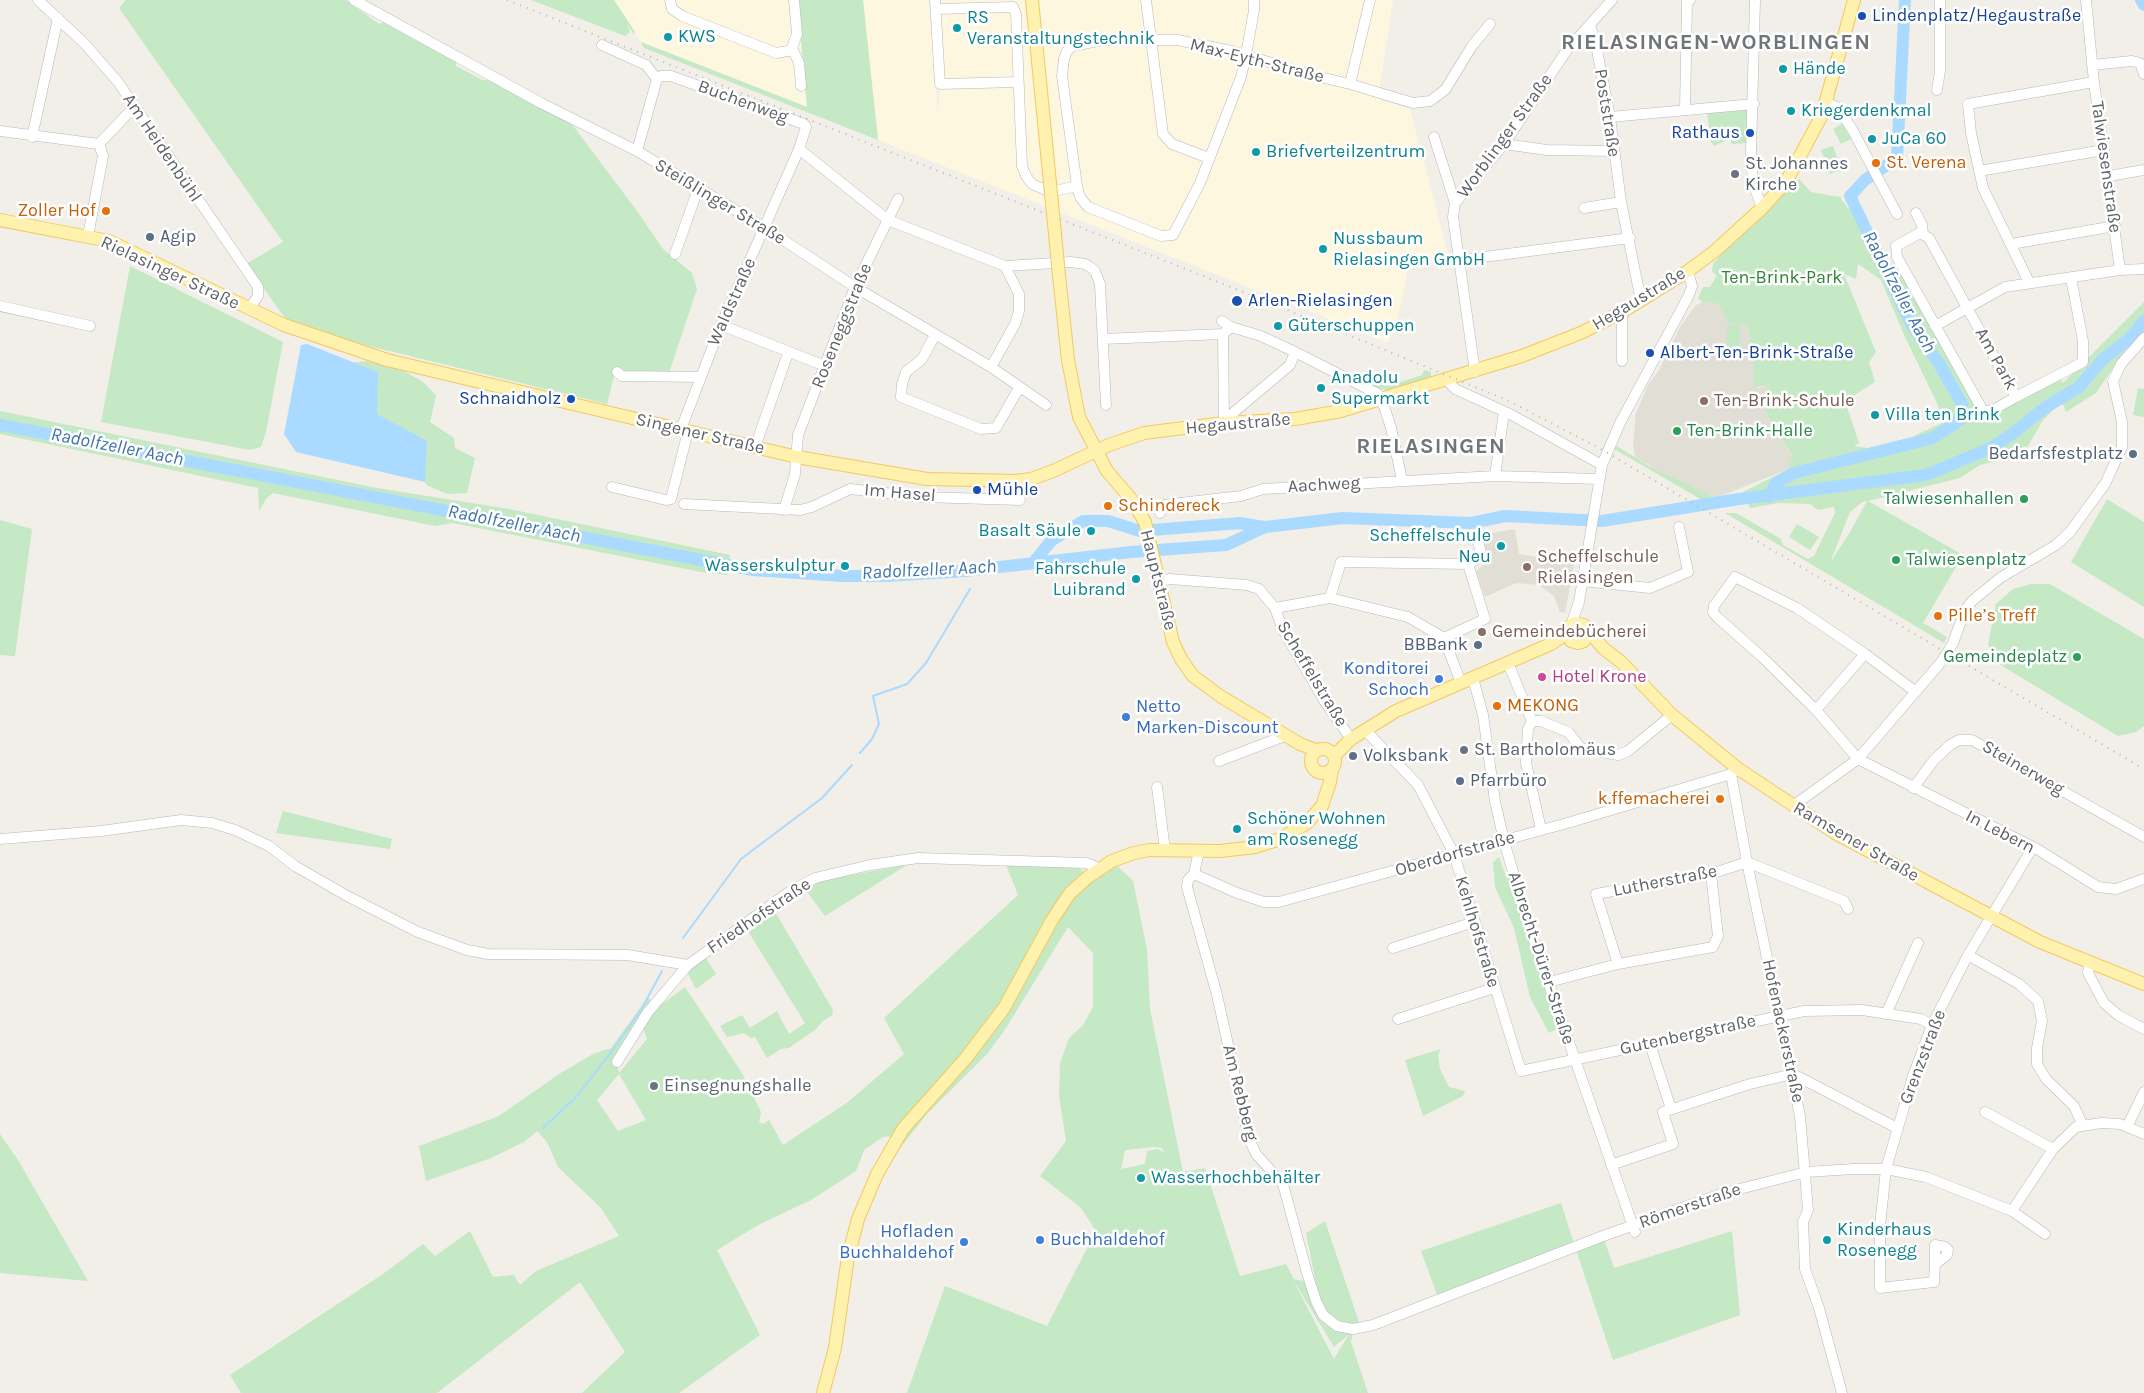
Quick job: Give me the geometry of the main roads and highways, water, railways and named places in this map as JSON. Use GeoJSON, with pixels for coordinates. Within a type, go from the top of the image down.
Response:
{"type":"FeatureCollection","features":[{"type":"Feature","properties":{"kind":"main road","name":"Hauptstraße"},"geometry":{"type":"LineString","coordinates":[[1032,0],[1065,327],[1075,402],[1087,435],[1107,471],[1141,514],[1148,531],[1174,642],[1186,668],[1198,680],[1220,696],[1300,744],[1322,753],[1312,766],[1326,771]]}},
{"type":"Feature","properties":{"kind":"main road","name":"Hegaustraße"},"geometry":{"type":"LineString","coordinates":[[1096,451],[1144,433],[1224,424],[1295,419],[1341,411],[1381,400],[1522,356],[1583,332],[1641,301],[1715,251],[1762,208],[1786,182],[1811,139],[1826,102],[1854,0]]}},
{"type":"Feature","properties":{"kind":"main road","name":"Rielasinger Straße"},"geometry":{"type":"LineString","coordinates":[[0,220],[109,241],[249,309],[306,334]]}},
{"type":"Feature","properties":{"kind":"main road","name":"Singener Straße"},"geometry":{"type":"LineString","coordinates":[[306,334],[387,360],[754,447],[797,457],[928,479],[1015,481],[1031,479],[1096,451]]}},
{"type":"Feature","properties":{"kind":"main road","name":"Ramsener Straße"},"geometry":{"type":"LineString","coordinates":[[1322,753],[1348,741],[1396,711],[1577,633],[1603,648],[1621,662],[1672,715],[1734,771],[1793,806],[1835,834],[2040,942],[2144,984]]}},
{"type":"Feature","properties":{"kind":"main road"},"geometry":{"type":"LineString","coordinates":[[823,1393],[835,1348],[848,1257],[866,1198],[888,1152],[904,1129],[966,1058],[1000,1015],[1065,899],[1098,870],[1126,855],[1149,850],[1199,851],[1255,847],[1280,839],[1307,823],[1322,806],[1328,791],[1326,771],[1335,764],[1322,753]]}},
{"type":"Feature","properties":{"kind":"water"},"geometry":{"type":"Polygon","coordinates":[[[307,344],[378,372],[377,414],[427,441],[425,482],[296,452],[284,434],[301,345],[307,344]]]}},
{"type":"Feature","properties":{"kind":"waterway","name":"Radolfzeller Aach"},"geometry":{"type":"LineString","coordinates":[[1769,497],[1775,484],[1794,473],[1933,438],[1960,420],[1962,404],[1938,362],[1912,326],[1850,196],[1865,180],[1897,158],[1905,0]]}},
{"type":"Feature","properties":{"kind":"waterway","name":"Radolfzeller Aach"},"geometry":{"type":"LineString","coordinates":[[2141,0],[2144,5]]}},
{"type":"Feature","properties":{"kind":"waterway","name":"Radolfzeller Aach"},"geometry":{"type":"LineString","coordinates":[[0,425],[753,570],[842,576],[888,576],[965,571],[1131,552],[1226,545],[1265,527],[1343,518],[1471,523],[1505,516],[1602,521],[1739,499],[1926,475],[1991,448],[2046,407],[2079,387],[2103,359],[2129,339],[2144,321]]}},
{"type":"Feature","properties":{"kind":"waterway","name":"Radolfzeller Aach"},"geometry":{"type":"LineString","coordinates":[[2129,339],[2135,341]]}},
{"type":"Feature","properties":{"kind":"waterway","name":"Radolfzeller Aach"},"geometry":{"type":"LineString","coordinates":[[1033,563],[1051,541],[1083,521],[1108,521],[1140,531],[1240,523],[1264,527]]}},
{"type":"Feature","properties":{"kind":"waterway"},"geometry":{"type":"LineString","coordinates":[[860,753],[872,739],[879,724],[873,696],[907,684],[926,663],[970,589]]}},
{"type":"Feature","properties":{"kind":"waterway"},"geometry":{"type":"LineString","coordinates":[[683,938],[741,859],[822,798],[852,765]]}},
{"type":"Feature","properties":{"kind":"waterway"},"geometry":{"type":"LineString","coordinates":[[543,1128],[575,1098],[610,1054],[642,1008],[662,971]]}},
{"type":"Feature","properties":{"kind":"railway"},"geometry":{"type":"LineString","coordinates":[[507,0],[1241,291],[1509,401],[1599,448],[2144,769]]}},
{"type":"Feature","properties":{"kind":"place","name":"Lindenplatz/Hegaustraße"},"geometry":{"type":"Point","coordinates":[1862,16]}},
{"type":"Feature","properties":{"kind":"place","name":"RS Veranstaltungstechnik"},"geometry":{"type":"Point","coordinates":[957,28]}},
{"type":"Feature","properties":{"kind":"place","name":"KWS"},"geometry":{"type":"Point","coordinates":[668,37]}},
{"type":"Feature","properties":{"kind":"place","name":"Hände"},"geometry":{"type":"Point","coordinates":[1783,69]}},
{"type":"Feature","properties":{"kind":"place","name":"Kriegerdenkmal"},"geometry":{"type":"Point","coordinates":[1791,111]}},
{"type":"Feature","properties":{"kind":"place","name":"Rathaus"},"geometry":{"type":"Point","coordinates":[1750,133]}},
{"type":"Feature","properties":{"kind":"place","name":"JuCa 60"},"geometry":{"type":"Point","coordinates":[1872,139]}},
{"type":"Feature","properties":{"kind":"place","name":"Briefverteilzentrum"},"geometry":{"type":"Point","coordinates":[1256,152]}},
{"type":"Feature","properties":{"kind":"place","name":"St. Verena"},"geometry":{"type":"Point","coordinates":[1876,163]}},
{"type":"Feature","properties":{"kind":"place","name":"St. Johannes Kirche"},"geometry":{"type":"Point","coordinates":[1735,174]}},
{"type":"Feature","properties":{"kind":"place","name":"Zoller Hof"},"geometry":{"type":"Point","coordinates":[106,211]}},
{"type":"Feature","properties":{"kind":"place","name":"Agip"},"geometry":{"type":"Point","coordinates":[150,237]}},
{"type":"Feature","properties":{"kind":"place","name":"Nussbaum Rielasingen GmbH"},"geometry":{"type":"Point","coordinates":[1323,249]}},
{"type":"Feature","properties":{"kind":"place","name":"Arlen-Rielasingen"},"geometry":{"type":"Point","coordinates":[1237,301]}},
{"type":"Feature","properties":{"kind":"place","name":"Güterschuppen"},"geometry":{"type":"Point","coordinates":[1278,326]}},
{"type":"Feature","properties":{"kind":"place","name":"Albert-Ten-Brink-Straße"},"geometry":{"type":"Point","coordinates":[1650,353]}},
{"type":"Feature","properties":{"kind":"place","name":"Anadolu Supermarkt"},"geometry":{"type":"Point","coordinates":[1321,388]}},
{"type":"Feature","properties":{"kind":"place","name":"Schnaidholz"},"geometry":{"type":"Point","coordinates":[571,399]}},
{"type":"Feature","properties":{"kind":"place","name":"Ten-Brink-Schule"},"geometry":{"type":"Point","coordinates":[1704,401]}},
{"type":"Feature","properties":{"kind":"place","name":"Villa ten Brink"},"geometry":{"type":"Point","coordinates":[1875,415]}},
{"type":"Feature","properties":{"kind":"place","name":"Ten-Brink-Halle"},"geometry":{"type":"Point","coordinates":[1677,431]}},
{"type":"Feature","properties":{"kind":"place","name":"Bedarfsfestplatz"},"geometry":{"type":"Point","coordinates":[2133,454]}},
{"type":"Feature","properties":{"kind":"place","name":"Mühle"},"geometry":{"type":"Point","coordinates":[977,490]}},
{"type":"Feature","properties":{"kind":"place","name":"Talwiesenhallen"},"geometry":{"type":"Point","coordinates":[2024,499]}},
{"type":"Feature","properties":{"kind":"place","name":"Schindereck"},"geometry":{"type":"Point","coordinates":[1108,506]}},
{"type":"Feature","properties":{"kind":"place","name":"Basalt Säule"},"geometry":{"type":"Point","coordinates":[1091,531]}},
{"type":"Feature","properties":{"kind":"place","name":"Scheffelschule Neu"},"geometry":{"type":"Point","coordinates":[1501,546]}},
{"type":"Feature","properties":{"kind":"place","name":"Talwiesenplatz"},"geometry":{"type":"Point","coordinates":[1896,560]}},
{"type":"Feature","properties":{"kind":"place","name":"Wasserskulptur"},"geometry":{"type":"Point","coordinates":[845,566]}},
{"type":"Feature","properties":{"kind":"place","name":"Scheffelschule Rielasingen"},"geometry":{"type":"Point","coordinates":[1527,567]}},
{"type":"Feature","properties":{"kind":"place","name":"Fahrschule Luibrand"},"geometry":{"type":"Point","coordinates":[1136,579]}},
{"type":"Feature","properties":{"kind":"place","name":"Pille’s Treff"},"geometry":{"type":"Point","coordinates":[1938,616]}},
{"type":"Feature","properties":{"kind":"place","name":"Gemeindebücherei"},"geometry":{"type":"Point","coordinates":[1482,632]}},
{"type":"Feature","properties":{"kind":"place","name":"BBBank"},"geometry":{"type":"Point","coordinates":[1478,645]}},
{"type":"Feature","properties":{"kind":"place","name":"Gemeindeplatz"},"geometry":{"type":"Point","coordinates":[2077,657]}},
{"type":"Feature","properties":{"kind":"place","name":"Hotel Krone"},"geometry":{"type":"Point","coordinates":[1542,677]}},
{"type":"Feature","properties":{"kind":"place","name":"Konditorei Schoch"},"geometry":{"type":"Point","coordinates":[1439,679]}},
{"type":"Feature","properties":{"kind":"place","name":"MEKONG"},"geometry":{"type":"Point","coordinates":[1497,706]}},
{"type":"Feature","properties":{"kind":"place","name":"Netto Marken-Discount"},"geometry":{"type":"Point","coordinates":[1126,717]}},
{"type":"Feature","properties":{"kind":"place","name":"St. Bartholomäus"},"geometry":{"type":"Point","coordinates":[1464,750]}},
{"type":"Feature","properties":{"kind":"place","name":"Volksbank"},"geometry":{"type":"Point","coordinates":[1353,756]}},
{"type":"Feature","properties":{"kind":"place","name":"Pfarrbüro"},"geometry":{"type":"Point","coordinates":[1460,781]}},
{"type":"Feature","properties":{"kind":"place","name":"k.ffemacherei"},"geometry":{"type":"Point","coordinates":[1720,799]}},
{"type":"Feature","properties":{"kind":"place","name":"Schöner Wohnen am Rosenegg"},"geometry":{"type":"Point","coordinates":[1237,829]}},
{"type":"Feature","properties":{"kind":"place","name":"Einsegnungshalle"},"geometry":{"type":"Point","coordinates":[654,1086]}},
{"type":"Feature","properties":{"kind":"place","name":"Wasserhochbehälter"},"geometry":{"type":"Point","coordinates":[1141,1178]}},
{"type":"Feature","properties":{"kind":"place","name":"Buchhaldehof"},"geometry":{"type":"Point","coordinates":[1040,1240]}},
{"type":"Feature","properties":{"kind":"place","name":"Kinderhaus Rosenegg"},"geometry":{"type":"Point","coordinates":[1827,1240]}},
{"type":"Feature","properties":{"kind":"place","name":"Hofladen Buchhaldehof"},"geometry":{"type":"Point","coordinates":[964,1242]}},
{"type":"Feature","properties":{"kind":"district","name":"RIELASINGEN-WORBLINGEN"},"geometry":{"type":"Point","coordinates":[1716,43]}},
{"type":"Feature","properties":{"kind":"district","name":"RIELASINGEN"},"geometry":{"type":"Point","coordinates":[1431,447]}},
{"type":"Feature","properties":{"kind":"park label","name":"Ten-Brink-Park"},"geometry":{"type":"Point","coordinates":[1782,278]}}]}
